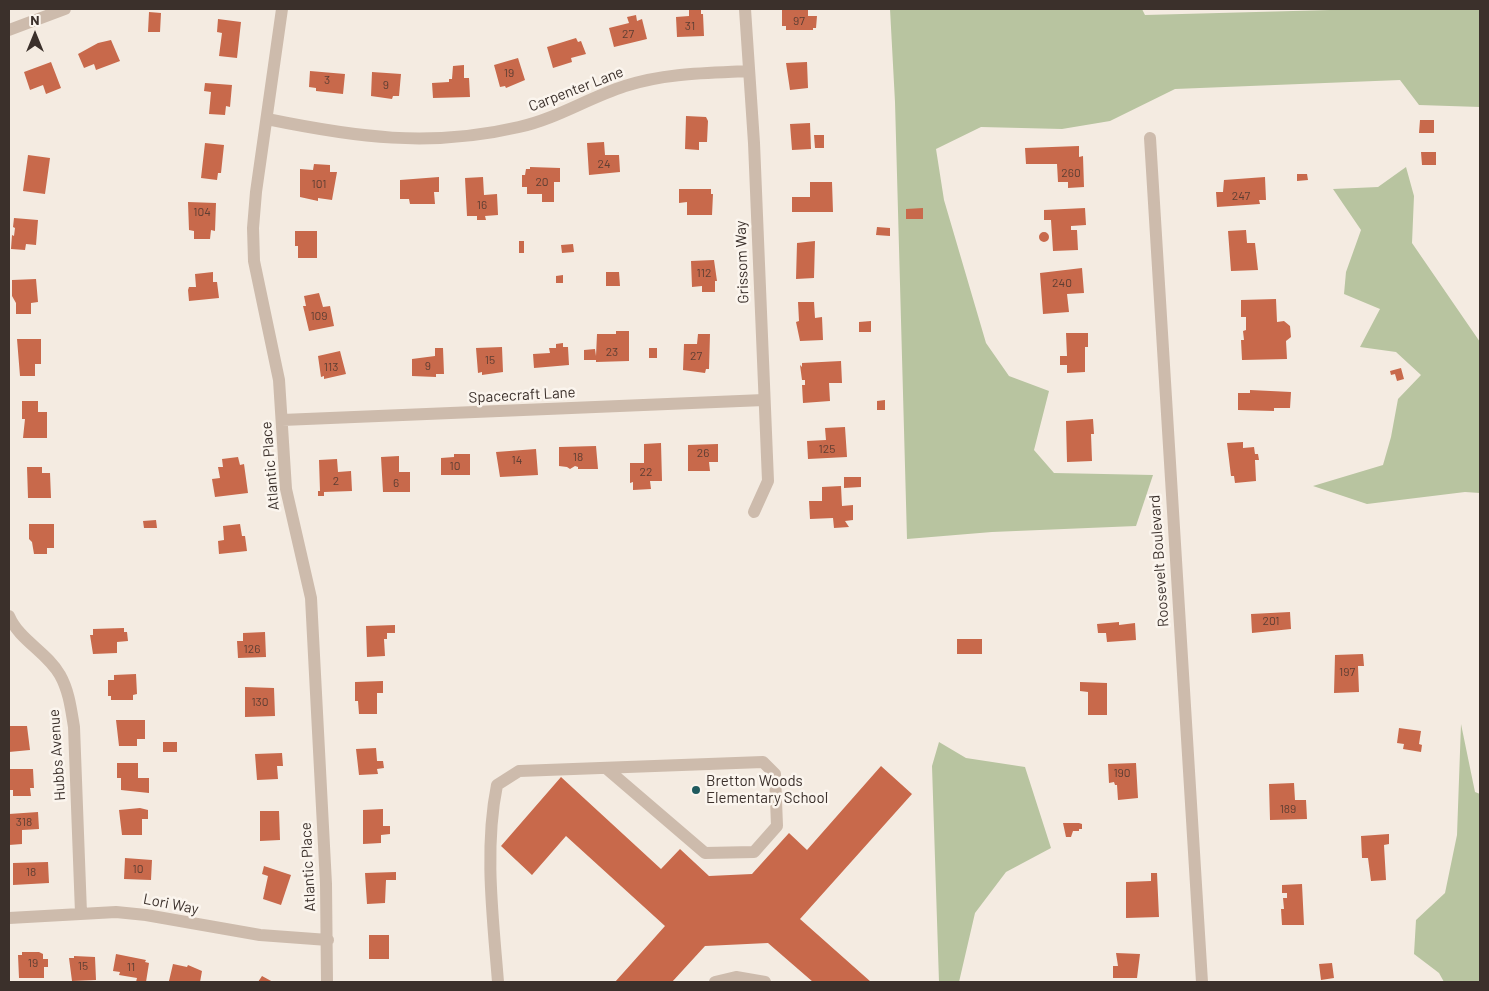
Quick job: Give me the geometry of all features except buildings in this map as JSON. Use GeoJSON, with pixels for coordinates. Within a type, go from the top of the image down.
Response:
{"type":"FeatureCollection","features":[{"type":"Feature","properties":{"kind":"street"},"geometry":{"type":"LineString","coordinates":[[9,30],[65,9]]}},
{"type":"Feature","properties":{"kind":"street","name":"Atlantic Place"},"geometry":{"type":"LineString","coordinates":[[282,9],[253,228],[254,261],[274,350],[282,420],[286,489],[311,598],[328,940],[327,982]]}},
{"type":"Feature","properties":{"kind":"street","name":"Grissom Way"},"geometry":{"type":"LineString","coordinates":[[745,9],[768,481],[754,512]]}},
{"type":"Feature","properties":{"kind":"street","name":"Carpenter Lane"},"geometry":{"type":"LineString","coordinates":[[267,119],[359,135],[398,139],[441,140],[520,127],[558,116],[624,87],[652,79],[691,73],[749,71]]}},
{"type":"Feature","properties":{"kind":"street","name":"Roosevelt Boulevard"},"geometry":{"type":"LineString","coordinates":[[1150,138],[1202,982]]}},
{"type":"Feature","properties":{"kind":"street","name":"Spacecraft Lane"},"geometry":{"type":"LineString","coordinates":[[282,420],[764,400]]}},
{"type":"Feature","properties":{"kind":"street","name":"Hubbs Avenue"},"geometry":{"type":"LineString","coordinates":[[9,616],[23,637],[60,674],[70,697],[74,727],[81,913]]}},
{"type":"Feature","properties":{"kind":"street"},"geometry":{"type":"LineString","coordinates":[[498,982],[492,902],[492,822],[497,786],[519,771],[763,762],[775,774],[777,826],[754,852],[705,854],[607,769]]}},
{"type":"Feature","properties":{"kind":"street","name":"Lori Way"},"geometry":{"type":"LineString","coordinates":[[9,918],[116,912],[146,915],[260,936],[328,940]]}},
{"type":"Feature","properties":{"kind":"street"},"geometry":{"type":"LineString","coordinates":[[715,982],[736,977],[765,982]]}},
{"type":"Feature","properties":{"kind":"green space"},"geometry":{"type":"Polygon","coordinates":[[[890,9],[1142,9],[1145,15],[1367,9],[1480,9],[1480,107],[1419,105],[1400,80],[1175,89],[1110,121],[1062,129],[981,127],[936,149],[944,200],[986,343],[1009,376],[1049,391],[1034,450],[1054,473],[1153,475],[1136,526],[992,532],[907,539],[895,102],[890,9]]]}},
{"type":"Feature","properties":{"kind":"green space"},"geometry":{"type":"Polygon","coordinates":[[[1406,167],[1414,196],[1412,243],[1480,342],[1480,493],[1465,492],[1367,504],[1313,486],[1383,465],[1391,437],[1398,399],[1421,375],[1396,352],[1360,347],[1380,309],[1344,294],[1346,272],[1361,230],[1333,189],[1378,187],[1406,167]]]}},
{"type":"Feature","properties":{"kind":"green space"},"geometry":{"type":"Polygon","coordinates":[[[1461,724],[1475,792],[1480,794],[1480,982],[1444,982],[1439,973],[1414,954],[1416,920],[1445,893],[1457,835],[1461,724]]]}},
{"type":"Feature","properties":{"kind":"green space"},"geometry":{"type":"Polygon","coordinates":[[[939,742],[966,758],[1025,767],[1051,848],[1006,872],[975,913],[959,982],[939,982],[932,766],[939,742]]]}},
{"type":"Feature","properties":{"kind":"place","name":"Bretton Woods Elementary School"},"geometry":{"type":"Point","coordinates":[696,790]}}]}
